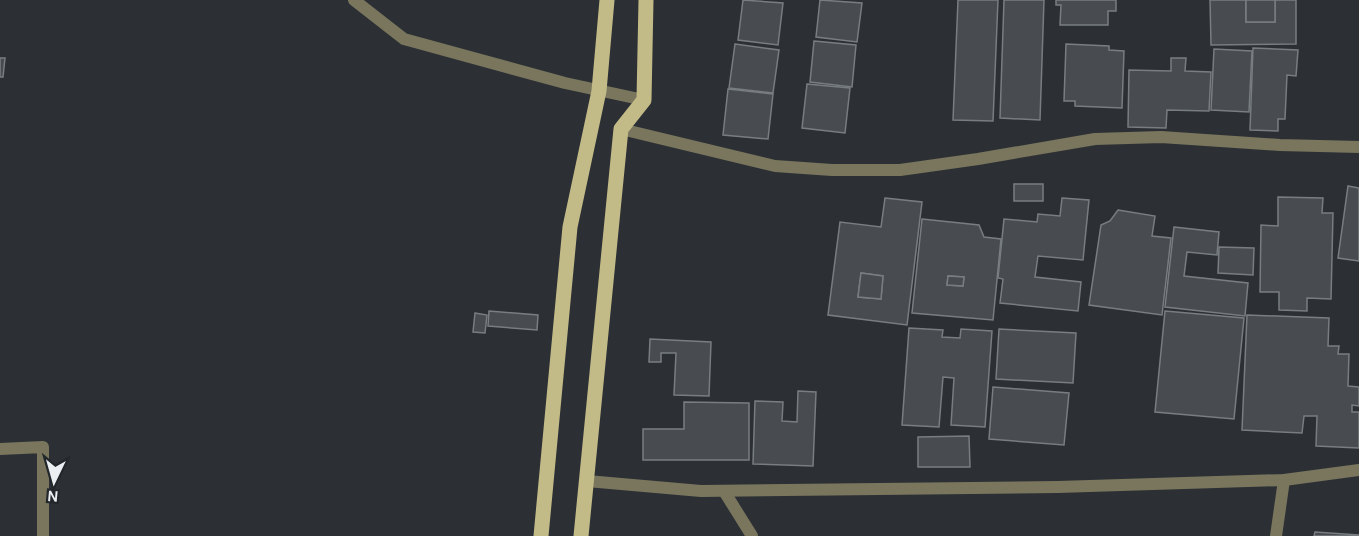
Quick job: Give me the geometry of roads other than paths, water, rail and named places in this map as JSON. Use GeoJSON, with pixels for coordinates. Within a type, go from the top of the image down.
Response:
{"type":"FeatureCollection","features":[{"type":"Feature","properties":{"kind":"main road"},"geometry":{"type":"LineString","coordinates":[[541,536],[570,227],[598,91],[607,0]]}},
{"type":"Feature","properties":{"kind":"main road"},"geometry":{"type":"LineString","coordinates":[[581,536],[621,129],[644,100],[646,0]]}},
{"type":"Feature","properties":{"kind":"street"},"geometry":{"type":"LineString","coordinates":[[354,0],[404,39],[598,91],[644,100]]}},
{"type":"Feature","properties":{"kind":"street"},"geometry":{"type":"LineString","coordinates":[[621,129],[775,166],[832,171],[900,170],[1095,139],[1161,137],[1280,145],[1359,147]]}},
{"type":"Feature","properties":{"kind":"street"},"geometry":{"type":"LineString","coordinates":[[0,449],[43,447],[43,536]]}},
{"type":"Feature","properties":{"kind":"street"},"geometry":{"type":"LineString","coordinates":[[587,482],[701,491],[1070,487],[1284,480],[1359,470]]}},
{"type":"Feature","properties":{"kind":"street"},"geometry":{"type":"LineString","coordinates":[[1276,536],[1284,480]]}},
{"type":"Feature","properties":{"kind":"street"},"geometry":{"type":"LineString","coordinates":[[724,491],[752,536]]}}]}
